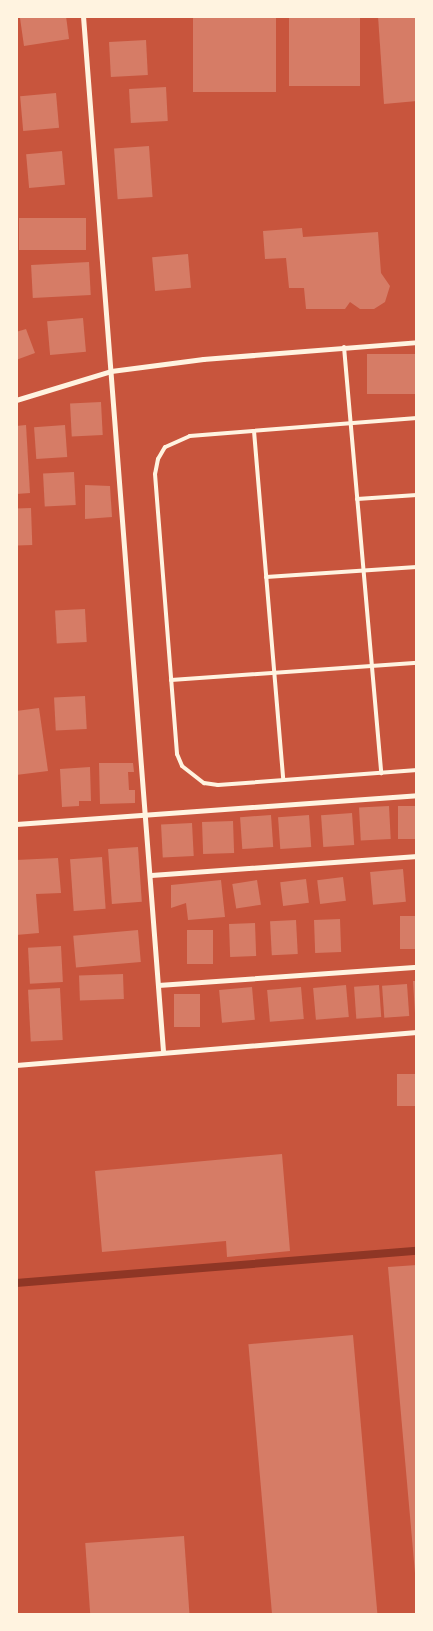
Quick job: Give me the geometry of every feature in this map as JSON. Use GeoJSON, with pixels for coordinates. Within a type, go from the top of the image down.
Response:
{"type":"FeatureCollection","features":[{"type":"Feature","properties":{"kind":"street"},"geometry":{"type":"LineString","coordinates":[[83,16],[147,814],[163,1051]]}},
{"type":"Feature","properties":{"kind":"street"},"geometry":{"type":"LineString","coordinates":[[16,400],[111,371],[202,358],[417,342]]}},
{"type":"Feature","properties":{"kind":"street"},"geometry":{"type":"LineString","coordinates":[[16,824],[417,795]]}},
{"type":"Feature","properties":{"kind":"street"},"geometry":{"type":"LineString","coordinates":[[151,875],[417,856]]}},
{"type":"Feature","properties":{"kind":"street"},"geometry":{"type":"LineString","coordinates":[[158,985],[417,967]]}},
{"type":"Feature","properties":{"kind":"street"},"geometry":{"type":"LineString","coordinates":[[16,1065],[163,1051],[417,1032]]}},
{"type":"Feature","properties":{"kind":"lane"},"geometry":{"type":"LineString","coordinates":[[344,347],[381,773]]}},
{"type":"Feature","properties":{"kind":"lane"},"geometry":{"type":"LineString","coordinates":[[417,418],[254,431],[176,440],[165,447],[158,459],[155,474],[177,754],[192,776],[218,785],[417,770]]}},
{"type":"Feature","properties":{"kind":"lane"},"geometry":{"type":"LineString","coordinates":[[254,431],[283,780]]}},
{"type":"Feature","properties":{"kind":"lane"},"geometry":{"type":"LineString","coordinates":[[357,499],[417,495]]}},
{"type":"Feature","properties":{"kind":"lane"},"geometry":{"type":"LineString","coordinates":[[266,577],[417,567]]}},
{"type":"Feature","properties":{"kind":"lane"},"geometry":{"type":"LineString","coordinates":[[171,680],[417,663]]}},
{"type":"Feature","properties":{"kind":"building"},"geometry":{"type":"Polygon","coordinates":[[[66,16],[69,39],[24,46],[20,18],[66,16]]]}},
{"type":"Feature","properties":{"kind":"building"},"geometry":{"type":"Polygon","coordinates":[[[193,16],[276,16],[276,92],[193,92],[193,16]]]}},
{"type":"Feature","properties":{"kind":"building"},"geometry":{"type":"Polygon","coordinates":[[[289,16],[360,16],[360,86],[289,86],[289,16]]]}},
{"type":"Feature","properties":{"kind":"building"},"geometry":{"type":"Polygon","coordinates":[[[378,16],[417,16],[417,101],[384,104],[378,16]]]}},
{"type":"Feature","properties":{"kind":"building"},"geometry":{"type":"Polygon","coordinates":[[[146,40],[148,75],[111,77],[109,42],[146,40]]]}},
{"type":"Feature","properties":{"kind":"building"},"geometry":{"type":"Polygon","coordinates":[[[166,87],[168,121],[131,123],[129,89],[166,87]]]}},
{"type":"Feature","properties":{"kind":"building"},"geometry":{"type":"Polygon","coordinates":[[[56,93],[59,128],[23,131],[20,96],[56,93]]]}},
{"type":"Feature","properties":{"kind":"building"},"geometry":{"type":"Polygon","coordinates":[[[149,146],[153,197],[118,199],[114,148],[149,146]]]}},
{"type":"Feature","properties":{"kind":"building"},"geometry":{"type":"Polygon","coordinates":[[[62,151],[65,185],[29,188],[26,154],[62,151]]]}},
{"type":"Feature","properties":{"kind":"building"},"geometry":{"type":"Polygon","coordinates":[[[19,218],[86,218],[86,250],[19,250],[19,218]]]}},
{"type":"Feature","properties":{"kind":"building"},"geometry":{"type":"Polygon","coordinates":[[[302,228],[303,237],[378,232],[381,273],[390,286],[385,302],[374,309],[360,309],[350,302],[345,309],[306,309],[304,288],[289,288],[286,258],[265,259],[263,231],[302,228]]]}},
{"type":"Feature","properties":{"kind":"building"},"geometry":{"type":"Polygon","coordinates":[[[188,254],[191,288],[155,291],[152,257],[188,254]]]}},
{"type":"Feature","properties":{"kind":"building"},"geometry":{"type":"Polygon","coordinates":[[[89,262],[91,295],[33,298],[31,265],[89,262]]]}},
{"type":"Feature","properties":{"kind":"building"},"geometry":{"type":"Polygon","coordinates":[[[83,318],[86,352],[50,355],[47,321],[83,318]]]}},
{"type":"Feature","properties":{"kind":"building"},"geometry":{"type":"Polygon","coordinates":[[[26,329],[35,353],[16,360],[16,332],[26,329]]]}},
{"type":"Feature","properties":{"kind":"building"},"geometry":{"type":"Polygon","coordinates":[[[367,354],[417,354],[417,394],[367,394],[367,354]]]}},
{"type":"Feature","properties":{"kind":"building"},"geometry":{"type":"Polygon","coordinates":[[[101,402],[103,435],[72,437],[70,404],[101,402]]]}},
{"type":"Feature","properties":{"kind":"building"},"geometry":{"type":"Polygon","coordinates":[[[26,425],[30,493],[16,494],[16,426],[26,425]]]}},
{"type":"Feature","properties":{"kind":"building"},"geometry":{"type":"Polygon","coordinates":[[[65,425],[67,457],[36,459],[34,427],[65,425]]]}},
{"type":"Feature","properties":{"kind":"building"},"geometry":{"type":"Polygon","coordinates":[[[74,472],[76,505],[45,507],[43,474],[74,472]]]}},
{"type":"Feature","properties":{"kind":"building"},"geometry":{"type":"Polygon","coordinates":[[[85,485],[110,486],[112,517],[85,519],[85,485]]]}},
{"type":"Feature","properties":{"kind":"building"},"geometry":{"type":"Polygon","coordinates":[[[31,508],[32,545],[17,546],[16,509],[31,508]]]}},
{"type":"Feature","properties":{"kind":"building"},"geometry":{"type":"Polygon","coordinates":[[[85,609],[87,642],[57,644],[55,611],[85,609]]]}},
{"type":"Feature","properties":{"kind":"building"},"geometry":{"type":"Polygon","coordinates":[[[85,696],[87,729],[56,731],[54,698],[85,696]]]}},
{"type":"Feature","properties":{"kind":"building"},"geometry":{"type":"Polygon","coordinates":[[[39,708],[48,771],[16,775],[16,711],[39,708]]]}},
{"type":"Feature","properties":{"kind":"building"},"geometry":{"type":"Polygon","coordinates":[[[99,763],[133,763],[134,772],[128,772],[129,790],[135,790],[135,803],[100,804],[99,763]]]}},
{"type":"Feature","properties":{"kind":"building"},"geometry":{"type":"Polygon","coordinates":[[[90,767],[91,801],[79,801],[79,806],[62,807],[60,769],[90,767]]]}},
{"type":"Feature","properties":{"kind":"building"},"geometry":{"type":"Polygon","coordinates":[[[389,806],[391,839],[361,841],[359,808],[389,806]]]}},
{"type":"Feature","properties":{"kind":"building"},"geometry":{"type":"Polygon","coordinates":[[[398,806],[417,806],[417,839],[398,839],[398,806]]]}},
{"type":"Feature","properties":{"kind":"building"},"geometry":{"type":"Polygon","coordinates":[[[352,813],[354,845],[323,847],[321,815],[352,813]]]}},
{"type":"Feature","properties":{"kind":"building"},"geometry":{"type":"Polygon","coordinates":[[[271,815],[273,847],[242,849],[240,817],[271,815]]]}},
{"type":"Feature","properties":{"kind":"building"},"geometry":{"type":"Polygon","coordinates":[[[309,815],[311,847],[280,849],[278,817],[309,815]]]}},
{"type":"Feature","properties":{"kind":"building"},"geometry":{"type":"Polygon","coordinates":[[[233,821],[234,853],[203,854],[202,822],[233,821]]]}},
{"type":"Feature","properties":{"kind":"building"},"geometry":{"type":"Polygon","coordinates":[[[192,823],[194,856],[163,858],[161,825],[192,823]]]}},
{"type":"Feature","properties":{"kind":"building"},"geometry":{"type":"Polygon","coordinates":[[[138,847],[142,902],[112,904],[108,849],[138,847]]]}},
{"type":"Feature","properties":{"kind":"building"},"geometry":{"type":"Polygon","coordinates":[[[102,857],[106,909],[74,911],[70,859],[102,857]]]}},
{"type":"Feature","properties":{"kind":"building"},"geometry":{"type":"Polygon","coordinates":[[[58,858],[61,893],[36,894],[39,933],[16,935],[16,860],[58,858]]]}},
{"type":"Feature","properties":{"kind":"building"},"geometry":{"type":"Polygon","coordinates":[[[403,869],[406,902],[373,905],[370,872],[403,869]]]}},
{"type":"Feature","properties":{"kind":"building"},"geometry":{"type":"Polygon","coordinates":[[[343,877],[346,901],[320,904],[317,880],[343,877]]]}},
{"type":"Feature","properties":{"kind":"building"},"geometry":{"type":"Polygon","coordinates":[[[306,879],[309,903],[283,906],[280,882],[306,879]]]}},
{"type":"Feature","properties":{"kind":"building"},"geometry":{"type":"Polygon","coordinates":[[[221,880],[225,917],[188,920],[186,903],[171,908],[171,885],[221,880]]]}},
{"type":"Feature","properties":{"kind":"building"},"geometry":{"type":"Polygon","coordinates":[[[257,880],[261,905],[236,909],[232,884],[257,880]]]}},
{"type":"Feature","properties":{"kind":"building"},"geometry":{"type":"Polygon","coordinates":[[[400,916],[417,916],[417,949],[400,949],[400,916]]]}},
{"type":"Feature","properties":{"kind":"building"},"geometry":{"type":"Polygon","coordinates":[[[340,919],[341,952],[315,953],[314,920],[340,919]]]}},
{"type":"Feature","properties":{"kind":"building"},"geometry":{"type":"Polygon","coordinates":[[[296,920],[298,954],[272,955],[270,921],[296,920]]]}},
{"type":"Feature","properties":{"kind":"building"},"geometry":{"type":"Polygon","coordinates":[[[255,923],[256,956],[230,957],[229,924],[255,923]]]}},
{"type":"Feature","properties":{"kind":"building"},"geometry":{"type":"Polygon","coordinates":[[[138,930],[141,962],[76,968],[73,936],[138,930]]]}},
{"type":"Feature","properties":{"kind":"building"},"geometry":{"type":"Polygon","coordinates":[[[187,930],[213,930],[213,964],[187,964],[187,930]]]}},
{"type":"Feature","properties":{"kind":"building"},"geometry":{"type":"Polygon","coordinates":[[[61,946],[63,982],[30,984],[28,948],[61,946]]]}},
{"type":"Feature","properties":{"kind":"building"},"geometry":{"type":"Polygon","coordinates":[[[123,974],[124,999],[80,1001],[79,976],[123,974]]]}},
{"type":"Feature","properties":{"kind":"building"},"geometry":{"type":"Polygon","coordinates":[[[413,981],[417,981],[417,1013],[415,1013],[413,981]]]}},
{"type":"Feature","properties":{"kind":"building"},"geometry":{"type":"Polygon","coordinates":[[[407,984],[409,1016],[384,1018],[382,986],[407,984]]]}},
{"type":"Feature","properties":{"kind":"building"},"geometry":{"type":"Polygon","coordinates":[[[346,985],[349,1017],[316,1020],[313,988],[346,985]]]}},
{"type":"Feature","properties":{"kind":"building"},"geometry":{"type":"Polygon","coordinates":[[[379,985],[381,1017],[356,1019],[354,987],[379,985]]]}},
{"type":"Feature","properties":{"kind":"building"},"geometry":{"type":"Polygon","coordinates":[[[252,987],[255,1020],[222,1023],[219,990],[252,987]]]}},
{"type":"Feature","properties":{"kind":"building"},"geometry":{"type":"Polygon","coordinates":[[[301,987],[304,1019],[270,1022],[267,990],[301,987]]]}},
{"type":"Feature","properties":{"kind":"building"},"geometry":{"type":"Polygon","coordinates":[[[60,988],[63,1040],[31,1042],[28,990],[60,988]]]}},
{"type":"Feature","properties":{"kind":"building"},"geometry":{"type":"Polygon","coordinates":[[[174,994],[200,994],[200,1027],[174,1027],[174,994]]]}},
{"type":"Feature","properties":{"kind":"building"},"geometry":{"type":"Polygon","coordinates":[[[397,1074],[417,1074],[417,1106],[397,1106],[397,1074]]]}},
{"type":"Feature","properties":{"kind":"building"},"geometry":{"type":"Polygon","coordinates":[[[282,1154],[290,1251],[227,1257],[226,1241],[102,1252],[95,1171],[282,1154]]]}},
{"type":"Feature","properties":{"kind":"building"},"geometry":{"type":"Polygon","coordinates":[[[417,1265],[417,1573],[415,1573],[388,1267],[417,1265]]]}},
{"type":"Feature","properties":{"kind":"building"},"geometry":{"type":"Polygon","coordinates":[[[353,1335],[377,1615],[272,1615],[248,1344],[353,1335]]]}},
{"type":"Feature","properties":{"kind":"building"},"geometry":{"type":"Polygon","coordinates":[[[184,1536],[190,1615],[90,1615],[85,1543],[184,1536]]]}},
{"type":"Feature","properties":{"kind":"waterway"},"geometry":{"type":"LineString","coordinates":[[16,1283],[417,1251]]}}]}
